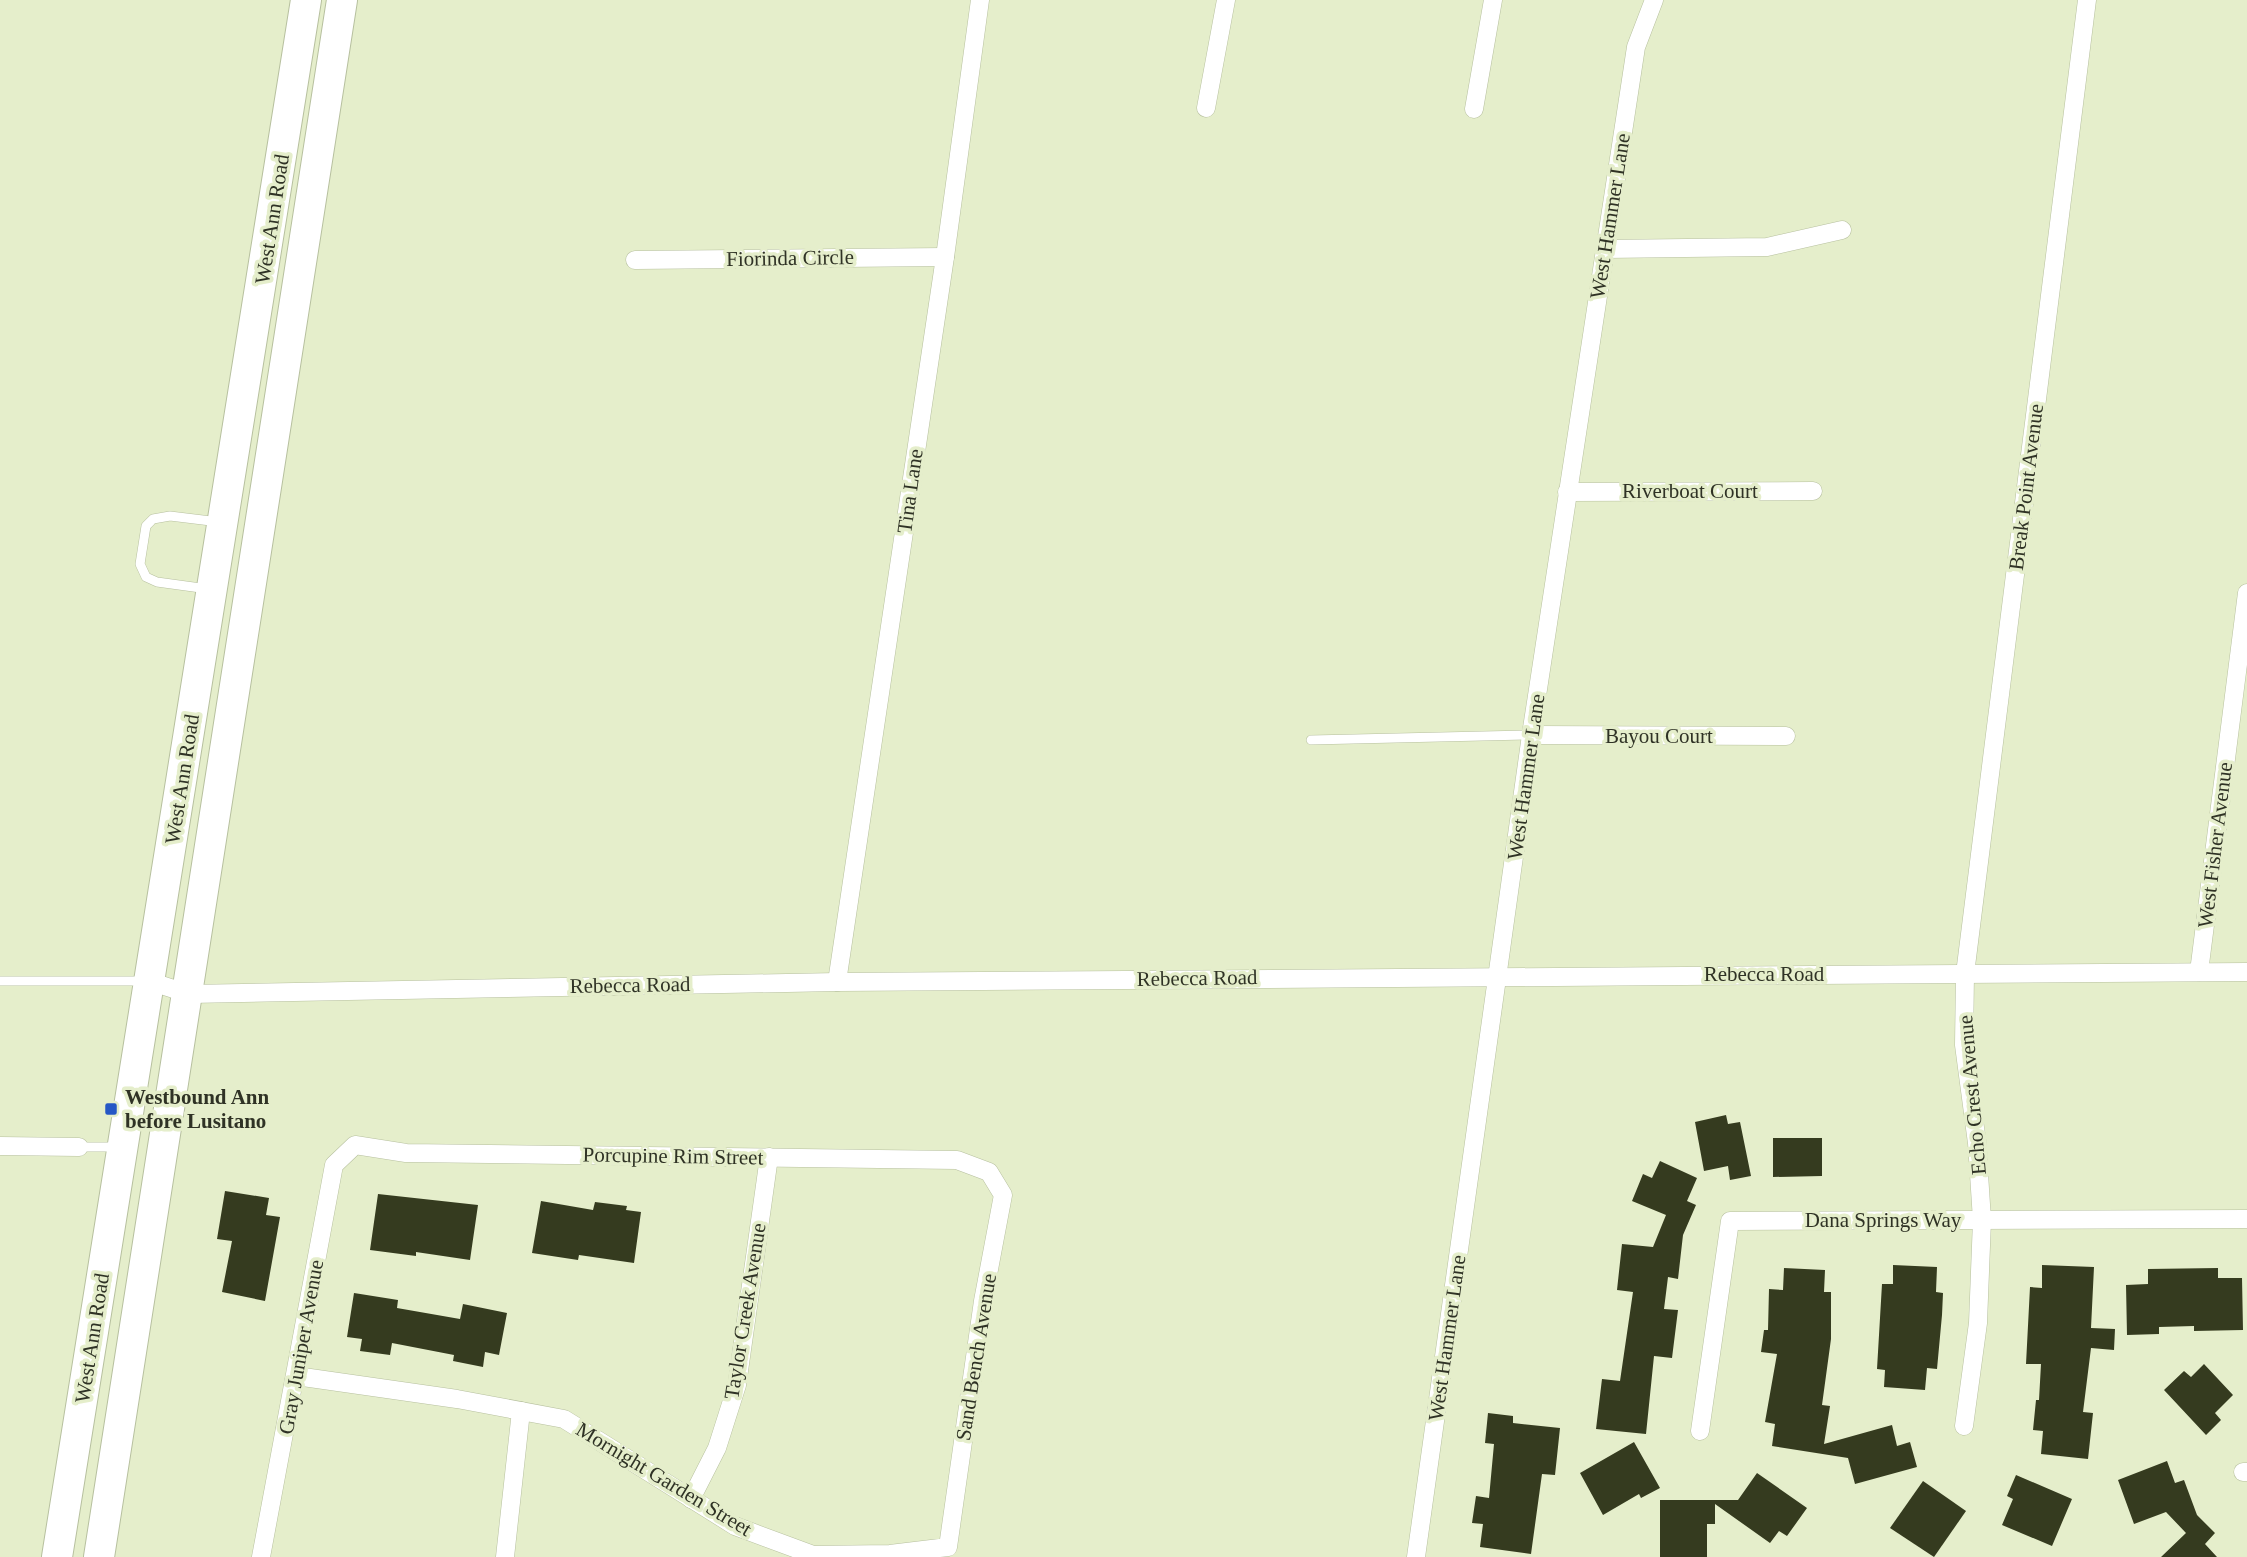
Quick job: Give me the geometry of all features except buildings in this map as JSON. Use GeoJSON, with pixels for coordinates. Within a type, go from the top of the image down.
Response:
{"type":"FeatureCollection","features":[{"type":"Feature","properties":{"kind":"main road","name":"West Ann Road"},"geometry":{"type":"LineString","coordinates":[[57,1557],[306,0]]}},
{"type":"Feature","properties":{"kind":"main road","name":"West Ann Road"},"geometry":{"type":"LineString","coordinates":[[99,1557],[189,994],[342,0]]}},
{"type":"Feature","properties":{"kind":"main road"},"geometry":{"type":"LineString","coordinates":[[242,408],[279,411]]}},
{"type":"Feature","properties":{"kind":"street","name":"Tina Lane"},"geometry":{"type":"LineString","coordinates":[[837,982],[945,257],[980,0]]}},
{"type":"Feature","properties":{"kind":"street"},"geometry":{"type":"LineString","coordinates":[[1206,108],[1226,0]]}},
{"type":"Feature","properties":{"kind":"street"},"geometry":{"type":"LineString","coordinates":[[1474,109],[1493,0]]}},
{"type":"Feature","properties":{"kind":"street","name":"West Hammer Lane"},"geometry":{"type":"LineString","coordinates":[[1416,1557],[1567,492],[1636,47],[1654,0]]}},
{"type":"Feature","properties":{"kind":"street","name":"Break Point Avenue"},"geometry":{"type":"LineString","coordinates":[[1965,974],[2087,0]]}},
{"type":"Feature","properties":{"kind":"street"},"geometry":{"type":"LineString","coordinates":[[1605,248],[1767,247],[1843,230]]}},
{"type":"Feature","properties":{"kind":"street","name":"Fiorinda Circle"},"geometry":{"type":"LineString","coordinates":[[635,260],[945,257]]}},
{"type":"Feature","properties":{"kind":"street","name":"Riverboat Court"},"geometry":{"type":"LineString","coordinates":[[1567,492],[1813,491]]}},
{"type":"Feature","properties":{"kind":"street","name":"West Fisher Avenue"},"geometry":{"type":"LineString","coordinates":[[2199,972],[2247,593]]}},
{"type":"Feature","properties":{"kind":"street","name":"Bayou Court"},"geometry":{"type":"LineString","coordinates":[[1531,735],[1786,736]]}},
{"type":"Feature","properties":{"kind":"street","name":"Rebecca Road"},"geometry":{"type":"LineString","coordinates":[[149,981],[189,994],[837,982],[2247,972]]}},
{"type":"Feature","properties":{"kind":"street","name":"Echo Crest Avenue"},"geometry":{"type":"LineString","coordinates":[[1964,1426],[1978,1324],[1982,1220],[1977,1143],[1964,1045],[1965,974]]}},
{"type":"Feature","properties":{"kind":"street","name":"Porcupine Rim Street"},"geometry":{"type":"LineString","coordinates":[[355,1145],[406,1153],[957,1160],[989,1172]]}},
{"type":"Feature","properties":{"kind":"street","name":"Gray Juniper Avenue"},"geometry":{"type":"LineString","coordinates":[[261,1557],[334,1165],[355,1145]]}},
{"type":"Feature","properties":{"kind":"street"},"geometry":{"type":"LineString","coordinates":[[0,1146],[79,1147]]}},
{"type":"Feature","properties":{"kind":"street","name":"Taylor Creek Avenue"},"geometry":{"type":"LineString","coordinates":[[691,1499],[717,1448],[737,1385],[769,1157]]}},
{"type":"Feature","properties":{"kind":"street","name":"Sand Bench Avenue"},"geometry":{"type":"LineString","coordinates":[[948,1547],[984,1301],[1003,1195],[989,1172]]}},
{"type":"Feature","properties":{"kind":"street","name":"Dana Springs Way"},"geometry":{"type":"LineString","coordinates":[[1700,1431],[1730,1221],[2247,1219]]}},
{"type":"Feature","properties":{"kind":"street","name":"Mornight Garden Street"},"geometry":{"type":"LineString","coordinates":[[296,1376],[564,1419],[735,1526],[813,1555],[890,1553],[948,1547]]}},
{"type":"Feature","properties":{"kind":"street"},"geometry":{"type":"LineString","coordinates":[[505,1557],[521,1411]]}},
{"type":"Feature","properties":{"kind":"lane"},"geometry":{"type":"LineString","coordinates":[[213,590],[157,583],[146,577],[140,564],[146,526],[153,519],[170,516],[224,523]]}},
{"type":"Feature","properties":{"kind":"lane"},"geometry":{"type":"LineString","coordinates":[[1311,740],[1531,735]]}},
{"type":"Feature","properties":{"kind":"lane"},"geometry":{"type":"LineString","coordinates":[[0,981],[149,981]]}},
{"type":"Feature","properties":{"kind":"lane"},"geometry":{"type":"LineString","coordinates":[[79,1147],[123,1147]]}},
{"type":"Feature","properties":{"kind":"place","name":"Westbound Ann before Lusitano"},"geometry":{"type":"Point","coordinates":[111,1109]}}]}
